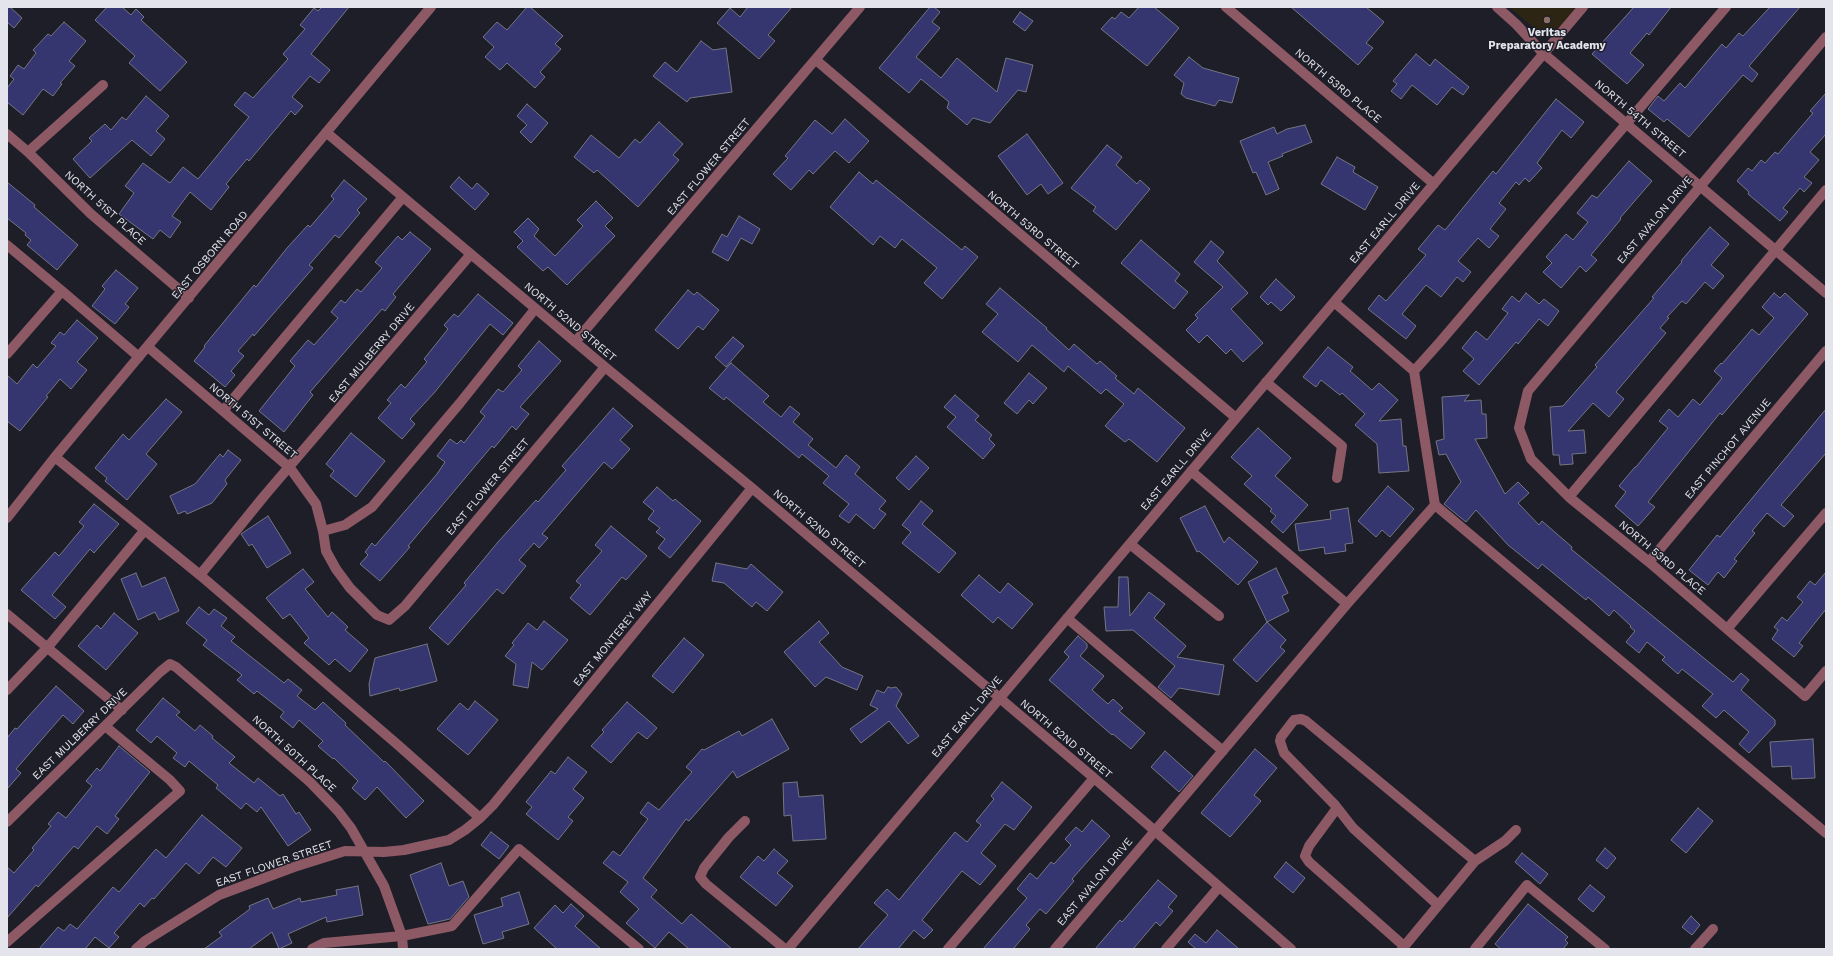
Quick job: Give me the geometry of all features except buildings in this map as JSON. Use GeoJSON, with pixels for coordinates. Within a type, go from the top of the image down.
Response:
{"type":"FeatureCollection","features":[{"type":"Feature","properties":{"kind":"street","name":"EAST OSBORN ROAD"},"geometry":{"type":"LineString","coordinates":[[7,518],[54,457],[190,298],[431,7]]}},
{"type":"Feature","properties":{"kind":"street","name":"EAST FLOWER STREET"},"geometry":{"type":"LineString","coordinates":[[575,342],[860,7]]}},
{"type":"Feature","properties":{"kind":"street","name":"NORTH 53RD PLACE"},"geometry":{"type":"LineString","coordinates":[[1226,7],[1434,184]]}},
{"type":"Feature","properties":{"kind":"street","name":"NORTH 54TH STREET"},"geometry":{"type":"LineString","coordinates":[[1497,7],[1516,24],[1543,53],[1826,292]]}},
{"type":"Feature","properties":{"kind":"street","name":"EAST EARLL DRIVE"},"geometry":{"type":"LineString","coordinates":[[786,949],[1583,7]]}},
{"type":"Feature","properties":{"kind":"street"},"geometry":{"type":"LineString","coordinates":[[1414,371],[1726,7]]}},
{"type":"Feature","properties":{"kind":"street","name":"EAST AVALON DRIVE"},"geometry":{"type":"LineString","coordinates":[[1519,428],[1528,391],[1826,37]]}},
{"type":"Feature","properties":{"kind":"street","name":"NORTH 53RD STREET"},"geometry":{"type":"LineString","coordinates":[[816,60],[1236,418]]}},
{"type":"Feature","properties":{"kind":"street"},"geometry":{"type":"LineString","coordinates":[[28,152],[103,85]]}},
{"type":"Feature","properties":{"kind":"street","name":"NORTH 52ND STREET"},"geometry":{"type":"LineString","coordinates":[[327,133],[575,342],[752,488],[1094,778],[1219,887],[1279,945],[1291,949]]}},
{"type":"Feature","properties":{"kind":"street","name":"NORTH 51ST PLACE"},"geometry":{"type":"LineString","coordinates":[[7,134],[28,152],[91,214],[190,298]]}},
{"type":"Feature","properties":{"kind":"street"},"geometry":{"type":"LineString","coordinates":[[1569,497],[1826,190]]}},
{"type":"Feature","properties":{"kind":"street"},"geometry":{"type":"LineString","coordinates":[[223,411],[403,197]]}},
{"type":"Feature","properties":{"kind":"street"},"geometry":{"type":"LineString","coordinates":[[7,245],[139,357]]}},
{"type":"Feature","properties":{"kind":"street","name":"EAST MULBERRY DRIVE"},"geometry":{"type":"LineString","coordinates":[[200,575],[265,495],[290,468],[471,254]]}},
{"type":"Feature","properties":{"kind":"street"},"geometry":{"type":"LineString","coordinates":[[7,354],[62,291]]}},
{"type":"Feature","properties":{"kind":"street"},"geometry":{"type":"LineString","coordinates":[[1334,302],[1414,371],[1435,505],[1825,830]]}},
{"type":"Feature","properties":{"kind":"street"},"geometry":{"type":"LineString","coordinates":[[323,531],[346,525],[372,507],[460,403],[536,309]]}},
{"type":"Feature","properties":{"kind":"street","name":"NORTH 51ST STREET"},"geometry":{"type":"LineString","coordinates":[[148,347],[290,468],[316,504],[323,531],[326,551],[336,570],[350,588],[377,615],[389,620]]}},
{"type":"Feature","properties":{"kind":"street","name":"EAST PINCHOT AVENUE"},"geometry":{"type":"LineString","coordinates":[[1649,562],[1826,351]]}},
{"type":"Feature","properties":{"kind":"street","name":"EAST FLOWER STREET"},"geometry":{"type":"LineString","coordinates":[[389,620],[404,606],[605,367]]}},
{"type":"Feature","properties":{"kind":"street"},"geometry":{"type":"LineString","coordinates":[[1266,382],[1342,446],[1337,478]]}},
{"type":"Feature","properties":{"kind":"street","name":"NORTH 53RD PLACE"},"geometry":{"type":"LineString","coordinates":[[1519,428],[1531,459],[1569,497],[1649,562],[1805,696],[1826,671]]}},
{"type":"Feature","properties":{"kind":"street"},"geometry":{"type":"LineString","coordinates":[[54,457],[200,575],[398,745],[480,818]]}},
{"type":"Feature","properties":{"kind":"street"},"geometry":{"type":"LineString","coordinates":[[1191,471],[1347,604]]}},
{"type":"Feature","properties":{"kind":"street","name":"EAST MONTEREY WAY"},"geometry":{"type":"LineString","coordinates":[[493,805],[752,488]]}},
{"type":"Feature","properties":{"kind":"street","name":"EAST AVALON DRIVE"},"geometry":{"type":"LineString","coordinates":[[1055,949],[1347,604],[1435,505]]}},
{"type":"Feature","properties":{"kind":"street"},"geometry":{"type":"LineString","coordinates":[[1727,629],[1826,513]]}},
{"type":"Feature","properties":{"kind":"street"},"geometry":{"type":"LineString","coordinates":[[7,690],[47,648],[144,531]]}},
{"type":"Feature","properties":{"kind":"street"},"geometry":{"type":"LineString","coordinates":[[1130,544],[1219,616]]}},
{"type":"Feature","properties":{"kind":"street"},"geometry":{"type":"LineString","coordinates":[[7,614],[122,710]]}},
{"type":"Feature","properties":{"kind":"street"},"geometry":{"type":"LineString","coordinates":[[1067,618],[1223,750]]}},
{"type":"Feature","properties":{"kind":"street","name":"EAST MULBERRY DRIVE"},"geometry":{"type":"LineString","coordinates":[[7,822],[160,672],[170,664]]}},
{"type":"Feature","properties":{"kind":"street","name":"NORTH 50TH PLACE"},"geometry":{"type":"LineString","coordinates":[[170,664],[176,667],[310,782],[348,824],[384,886],[402,936],[403,949]]}},
{"type":"Feature","properties":{"kind":"street"},"geometry":{"type":"LineString","coordinates":[[1438,906],[1354,828],[1337,808],[1284,753],[1280,741],[1287,727],[1294,720],[1301,719],[1306,721],[1475,861]]}},
{"type":"Feature","properties":{"kind":"street"},"geometry":{"type":"LineString","coordinates":[[7,942],[180,791],[170,780],[105,726]]}},
{"type":"Feature","properties":{"kind":"street"},"geometry":{"type":"LineString","coordinates":[[948,949],[1094,778]]}},
{"type":"Feature","properties":{"kind":"street","name":"EAST FLOWER STREET"},"geometry":{"type":"LineString","coordinates":[[136,949],[145,941],[219,895],[294,867],[345,851],[404,850],[449,840],[480,818],[493,805]]}},
{"type":"Feature","properties":{"kind":"street"},"geometry":{"type":"LineString","coordinates":[[1337,808],[1309,846],[1306,856],[1309,862],[1403,947],[1475,861],[1505,841],[1516,830]]}},
{"type":"Feature","properties":{"kind":"street"},"geometry":{"type":"LineString","coordinates":[[745,821],[704,868],[700,877],[706,884],[786,949]]}},
{"type":"Feature","properties":{"kind":"street"},"geometry":{"type":"LineString","coordinates":[[312,949],[324,943],[402,936],[452,926],[519,849],[640,949]]}},
{"type":"Feature","properties":{"kind":"street"},"geometry":{"type":"LineString","coordinates":[[1475,949],[1527,885],[1605,949]]}},
{"type":"Feature","properties":{"kind":"street"},"geometry":{"type":"LineString","coordinates":[[1166,949],[1219,887]]}},
{"type":"Feature","properties":{"kind":"street"},"geometry":{"type":"LineString","coordinates":[[1695,949],[1714,929]]}},
{"type":"Feature","properties":{"kind":"shaded area","name":"Veritas Preparatory Academy"},"geometry":{"type":"Polygon","coordinates":[[[1509,7],[1580,7],[1553,36],[1545,37],[1509,7]]]}},
{"type":"Feature","properties":{"kind":"place","name":"Veritas Preparatory Academy"},"geometry":{"type":"Point","coordinates":[1547,20]}}]}
